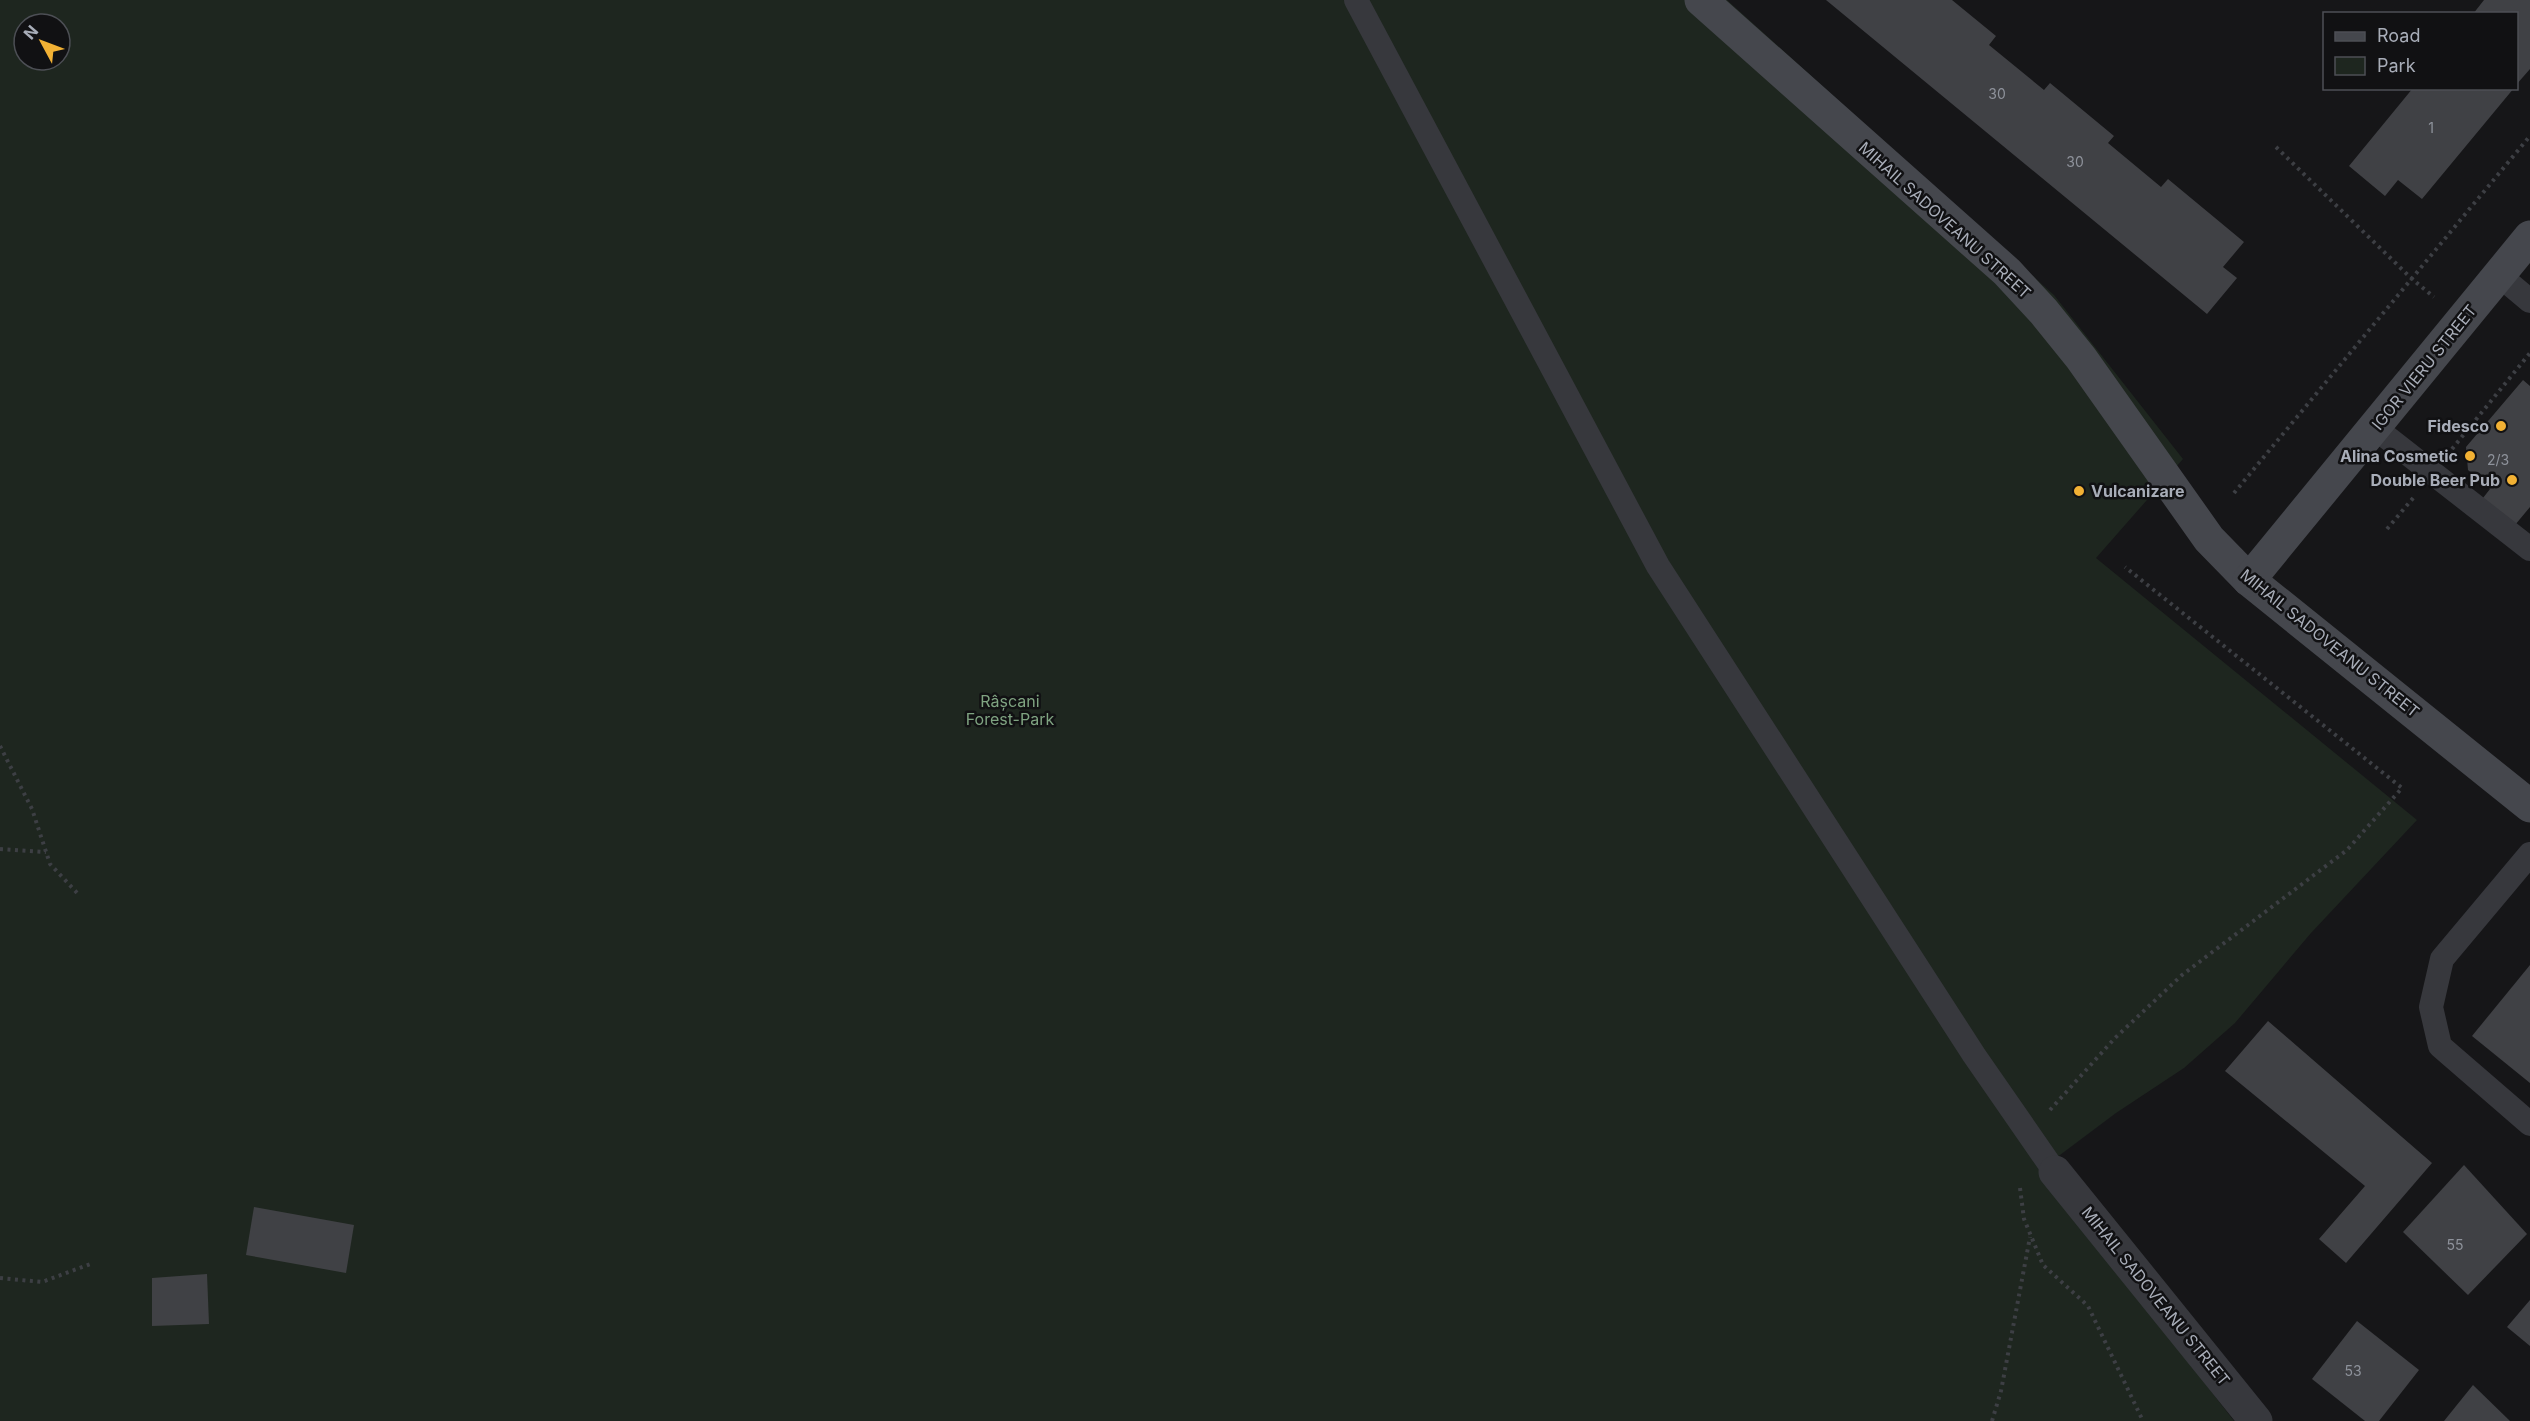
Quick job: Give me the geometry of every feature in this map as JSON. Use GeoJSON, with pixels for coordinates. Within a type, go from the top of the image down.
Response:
{"type":"FeatureCollection","features":[{"type":"Feature","properties":{"kind":"main road","name":"MIHAIL SADOVEANU STREET"},"geometry":{"type":"LineString","coordinates":[[1701,0],[2007,272],[2044,312],[2081,358],[2209,539],[2249,580],[2530,806]]}},
{"type":"Feature","properties":{"kind":"main road","name":"IGOR VIERU STREET"},"geometry":{"type":"LineString","coordinates":[[2249,580],[2530,237]]}},
{"type":"Feature","properties":{"kind":"street","name":"MIHAIL SADOVEANU STREET"},"geometry":{"type":"LineString","coordinates":[[2055,1172],[2256,1421]]}},
{"type":"Feature","properties":{"kind":"lane"},"geometry":{"type":"LineString","coordinates":[[1356,0],[1658,566],[1974,1055],[2055,1172]]}},
{"type":"Feature","properties":{"kind":"lane"},"geometry":{"type":"LineString","coordinates":[[2499,275],[2530,301]]}},
{"type":"Feature","properties":{"kind":"lane"},"geometry":{"type":"LineString","coordinates":[[2374,428],[2434,472],[2530,549]]}},
{"type":"Feature","properties":{"kind":"lane"},"geometry":{"type":"LineString","coordinates":[[2530,854],[2442,958],[2431,1007],[2440,1046],[2530,1124]]}},
{"type":"Feature","properties":{"kind":"path"},"geometry":{"type":"LineString","coordinates":[[2234,493],[2530,136]]}},
{"type":"Feature","properties":{"kind":"path"},"geometry":{"type":"LineString","coordinates":[[2276,147],[2412,279],[2462,321]]}},
{"type":"Feature","properties":{"kind":"path"},"geometry":{"type":"LineString","coordinates":[[2387,529],[2530,353]]}},
{"type":"Feature","properties":{"kind":"path"},"geometry":{"type":"LineString","coordinates":[[2125,567],[2402,789],[2347,850],[2174,983],[2115,1038],[2044,1116],[2026,1154],[2019,1180],[2024,1219],[2043,1265],[2088,1306],[2143,1421]]}},
{"type":"Feature","properties":{"kind":"path"},"geometry":{"type":"LineString","coordinates":[[0,746],[32,809],[50,864],[80,896]]}},
{"type":"Feature","properties":{"kind":"path"},"geometry":{"type":"LineString","coordinates":[[0,849],[46,852]]}},
{"type":"Feature","properties":{"kind":"path"},"geometry":{"type":"LineString","coordinates":[[1992,1421],[2001,1392],[2030,1235]]}},
{"type":"Feature","properties":{"kind":"path"},"geometry":{"type":"LineString","coordinates":[[0,1278],[42,1282],[93,1263]]}},
{"type":"Feature","properties":{"kind":"green space","name":"Râșcani Forest-Park"},"geometry":{"type":"Polygon","coordinates":[[[0,0],[1727,0],[2054,295],[2183,459],[2096,558],[2417,820],[2311,933],[2235,1023],[2184,1068],[2116,1113],[2040,1170],[2234,1421],[0,1421],[0,0]]]}},
{"type":"Feature","properties":{"kind":"building"},"geometry":{"type":"Polygon","coordinates":[[[1826,0],[1952,0],[1996,36],[1989,45],[2044,90],[2050,83],[2114,136],[2108,143],[2161,187],[2168,179],[2244,242],[2223,267],[2237,278],[2207,314],[1826,0]]]}},
{"type":"Feature","properties":{"kind":"building"},"geometry":{"type":"Polygon","coordinates":[[[2484,0],[2530,0],[2530,69],[2518,83],[2518,12],[2475,12],[2484,0]]]}},
{"type":"Feature","properties":{"kind":"building"},"geometry":{"type":"Polygon","coordinates":[[[2411,90],[2512,90],[2422,199],[2398,180],[2385,196],[2349,166],[2411,90]]]}},
{"type":"Feature","properties":{"kind":"building"},"geometry":{"type":"Polygon","coordinates":[[[2523,380],[2530,386],[2530,507],[2515,525],[2483,498],[2490,489],[2468,470],[2466,447],[2523,380]]]}},
{"type":"Feature","properties":{"kind":"building"},"geometry":{"type":"Polygon","coordinates":[[[2530,965],[2530,1083],[2472,1036],[2530,965]]]}},
{"type":"Feature","properties":{"kind":"building"},"geometry":{"type":"Polygon","coordinates":[[[2268,1021],[2432,1163],[2346,1263],[2319,1239],[2365,1186],[2225,1071],[2268,1021]]]}},
{"type":"Feature","properties":{"kind":"building"},"geometry":{"type":"Polygon","coordinates":[[[2464,1165],[2527,1234],[2468,1295],[2403,1232],[2464,1165]]]}},
{"type":"Feature","properties":{"kind":"building"},"geometry":{"type":"Polygon","coordinates":[[[254,1207],[354,1225],[346,1273],[246,1255],[254,1207]]]}},
{"type":"Feature","properties":{"kind":"building"},"geometry":{"type":"Polygon","coordinates":[[[207,1274],[209,1324],[152,1326],[152,1278],[207,1274]]]}},
{"type":"Feature","properties":{"kind":"building"},"geometry":{"type":"Polygon","coordinates":[[[2530,1300],[2530,1346],[2507,1327],[2530,1300]]]}},
{"type":"Feature","properties":{"kind":"building"},"geometry":{"type":"Polygon","coordinates":[[[2357,1321],[2419,1370],[2379,1421],[2365,1421],[2312,1379],[2357,1321]]]}},
{"type":"Feature","properties":{"kind":"building"},"geometry":{"type":"Polygon","coordinates":[[[2473,1385],[2510,1421],[2444,1421],[2473,1385]]]}},
{"type":"Feature","properties":{"kind":"place","name":"Fidesco"},"geometry":{"type":"Point","coordinates":[2501,426]}},
{"type":"Feature","properties":{"kind":"place","name":"Alina Cosmetic"},"geometry":{"type":"Point","coordinates":[2470,456]}},
{"type":"Feature","properties":{"kind":"place","name":"Double Beer Pub"},"geometry":{"type":"Point","coordinates":[2512,480]}},
{"type":"Feature","properties":{"kind":"place","name":"Vulcanizare"},"geometry":{"type":"Point","coordinates":[2079,491]}}]}
